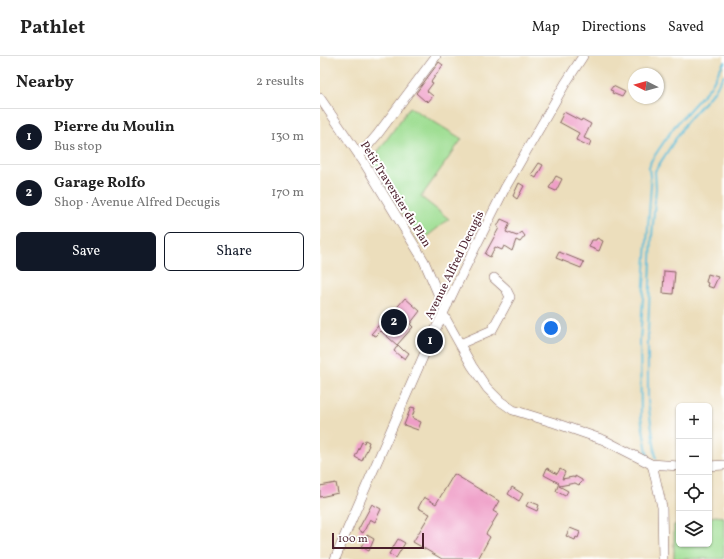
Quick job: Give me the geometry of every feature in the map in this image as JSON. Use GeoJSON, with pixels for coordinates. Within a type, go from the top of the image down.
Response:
{"type":"FeatureCollection","features":[{"type":"Feature","properties":{"kind":"street"},"geometry":{"type":"LineString","coordinates":[[359,156],[377,135],[436,56]]}},
{"type":"Feature","properties":{"kind":"street","name":"Avenue Alfred Decugis"},"geometry":{"type":"LineString","coordinates":[[335,559],[443,314],[506,188],[565,84],[583,56]]}},
{"type":"Feature","properties":{"kind":"street","name":"Petit Traversier du Plan"},"geometry":{"type":"LineString","coordinates":[[320,98],[359,156],[424,261],[439,296],[448,304]]}},
{"type":"Feature","properties":{"kind":"street"},"geometry":{"type":"LineString","coordinates":[[460,344],[492,330],[501,316],[510,297],[506,289],[494,278]]}},
{"type":"Feature","properties":{"kind":"street"},"geometry":{"type":"LineString","coordinates":[[443,314],[472,366],[487,388],[500,401],[513,410],[604,440],[651,464],[676,466]]}},
{"type":"Feature","properties":{"kind":"street"},"geometry":{"type":"LineString","coordinates":[[651,464],[662,507],[663,559]]}},
{"type":"Feature","properties":{"kind":"street"},"geometry":{"type":"LineString","coordinates":[[712,466],[724,465]]}},
{"type":"Feature","properties":{"kind":"green space"},"geometry":{"type":"Polygon","coordinates":[[[410,107],[462,139],[421,197],[449,219],[420,242],[373,166],[377,153],[410,107]]]}},
{"type":"Feature","properties":{"kind":"green space"},"geometry":{"type":"Polygon","coordinates":[[[712,517],[724,517],[724,559],[674,559],[674,525],[676,525],[676,547],[712,547],[712,517]]]}},
{"type":"Feature","properties":{"kind":"building"},"geometry":{"type":"Polygon","coordinates":[[[439,62],[443,65],[431,82],[433,83],[427,91],[433,96],[428,102],[416,93],[439,62]]]}},
{"type":"Feature","properties":{"kind":"building"},"geometry":{"type":"Polygon","coordinates":[[[613,86],[625,92],[622,97],[612,93],[613,91],[610,90],[613,86]]]}},
{"type":"Feature","properties":{"kind":"building"},"geometry":{"type":"Polygon","coordinates":[[[564,112],[581,121],[582,119],[591,124],[584,138],[591,141],[589,146],[576,140],[579,133],[559,122],[564,112]]]}},
{"type":"Feature","properties":{"kind":"building"},"geometry":{"type":"Polygon","coordinates":[[[539,163],[543,165],[536,178],[531,175],[539,163]]]}},
{"type":"Feature","properties":{"kind":"building"},"geometry":{"type":"Polygon","coordinates":[[[556,176],[562,179],[556,191],[549,188],[556,176]]]}},
{"type":"Feature","properties":{"kind":"building"},"geometry":{"type":"Polygon","coordinates":[[[519,183],[524,186],[517,199],[513,196],[519,183]]]}},
{"type":"Feature","properties":{"kind":"building"},"geometry":{"type":"Polygon","coordinates":[[[501,219],[510,223],[506,232],[517,236],[522,232],[525,236],[520,242],[516,240],[512,251],[504,246],[502,250],[495,247],[490,257],[485,254],[499,228],[497,227],[501,219]]]}},
{"type":"Feature","properties":{"kind":"building"},"geometry":{"type":"Polygon","coordinates":[[[597,238],[603,241],[599,251],[589,247],[592,240],[596,240],[597,238]]]}},
{"type":"Feature","properties":{"kind":"building"},"geometry":{"type":"Polygon","coordinates":[[[559,252],[584,262],[581,268],[556,258],[559,252]]]}},
{"type":"Feature","properties":{"kind":"building"},"geometry":{"type":"Polygon","coordinates":[[[664,271],[675,272],[673,294],[663,293],[664,271]]]}},
{"type":"Feature","properties":{"kind":"building"},"geometry":{"type":"Polygon","coordinates":[[[708,274],[718,277],[713,288],[707,286],[708,283],[706,282],[708,274]]]}},
{"type":"Feature","properties":{"kind":"building"},"geometry":{"type":"Polygon","coordinates":[[[405,298],[420,311],[410,324],[413,327],[397,345],[381,331],[376,336],[371,334],[385,318],[387,319],[405,298]]]}},
{"type":"Feature","properties":{"kind":"building"},"geometry":{"type":"Polygon","coordinates":[[[398,345],[404,351],[405,350],[409,353],[405,359],[394,351],[398,345]]]}},
{"type":"Feature","properties":{"kind":"building"},"geometry":{"type":"Polygon","coordinates":[[[411,407],[415,408],[412,418],[421,422],[418,430],[404,425],[411,407]]]}},
{"type":"Feature","properties":{"kind":"building"},"geometry":{"type":"Polygon","coordinates":[[[365,440],[369,442],[369,445],[362,461],[355,457],[362,442],[364,443],[365,440]]]}},
{"type":"Feature","properties":{"kind":"building"},"geometry":{"type":"Polygon","coordinates":[[[547,468],[557,474],[560,469],[565,472],[562,479],[575,478],[575,476],[582,480],[582,482],[579,485],[575,483],[559,486],[568,491],[565,496],[556,491],[559,483],[544,475],[547,468]]]}},
{"type":"Feature","properties":{"kind":"building"},"geometry":{"type":"Polygon","coordinates":[[[454,474],[499,501],[493,511],[498,514],[486,534],[490,537],[478,559],[442,559],[413,542],[430,514],[418,508],[424,497],[436,504],[454,474]]]}},
{"type":"Feature","properties":{"kind":"building"},"geometry":{"type":"Polygon","coordinates":[[[336,483],[338,493],[320,497],[320,486],[336,483]]]}},
{"type":"Feature","properties":{"kind":"building"},"geometry":{"type":"Polygon","coordinates":[[[512,487],[523,494],[519,501],[508,494],[512,487]]]}},
{"type":"Feature","properties":{"kind":"building"},"geometry":{"type":"Polygon","coordinates":[[[529,501],[539,505],[537,511],[526,506],[529,501]]]}},
{"type":"Feature","properties":{"kind":"building"},"geometry":{"type":"Polygon","coordinates":[[[372,504],[381,509],[375,522],[370,519],[363,533],[358,530],[372,504]]]}},
{"type":"Feature","properties":{"kind":"building"},"geometry":{"type":"Polygon","coordinates":[[[570,528],[580,532],[578,538],[576,537],[575,540],[566,536],[570,528]]]}},
{"type":"Feature","properties":{"kind":"building"},"geometry":{"type":"Polygon","coordinates":[[[367,535],[374,539],[369,551],[361,547],[367,535]]]}},
{"type":"Feature","properties":{"kind":"building"},"geometry":{"type":"Polygon","coordinates":[[[398,539],[405,543],[396,558],[389,554],[398,539]]]}},
{"type":"Feature","properties":{"kind":"waterway"},"geometry":{"type":"LineString","coordinates":[[648,458],[641,417],[640,341],[651,185],[649,168],[651,161],[674,127],[710,87],[724,62]]}},
{"type":"Feature","properties":{"kind":"waterway"},"geometry":{"type":"LineString","coordinates":[[656,458],[648,402],[648,332],[652,236],[656,188],[655,171],[685,124],[714,91],[724,75]]}},
{"type":"Feature","properties":{"kind":"place","name":"Garage Rolfo"},"geometry":{"type":"Point","coordinates":[394,322]}},
{"type":"Feature","properties":{"kind":"place","name":"Pierre du Moulin"},"geometry":{"type":"Point","coordinates":[430,341]}}]}
